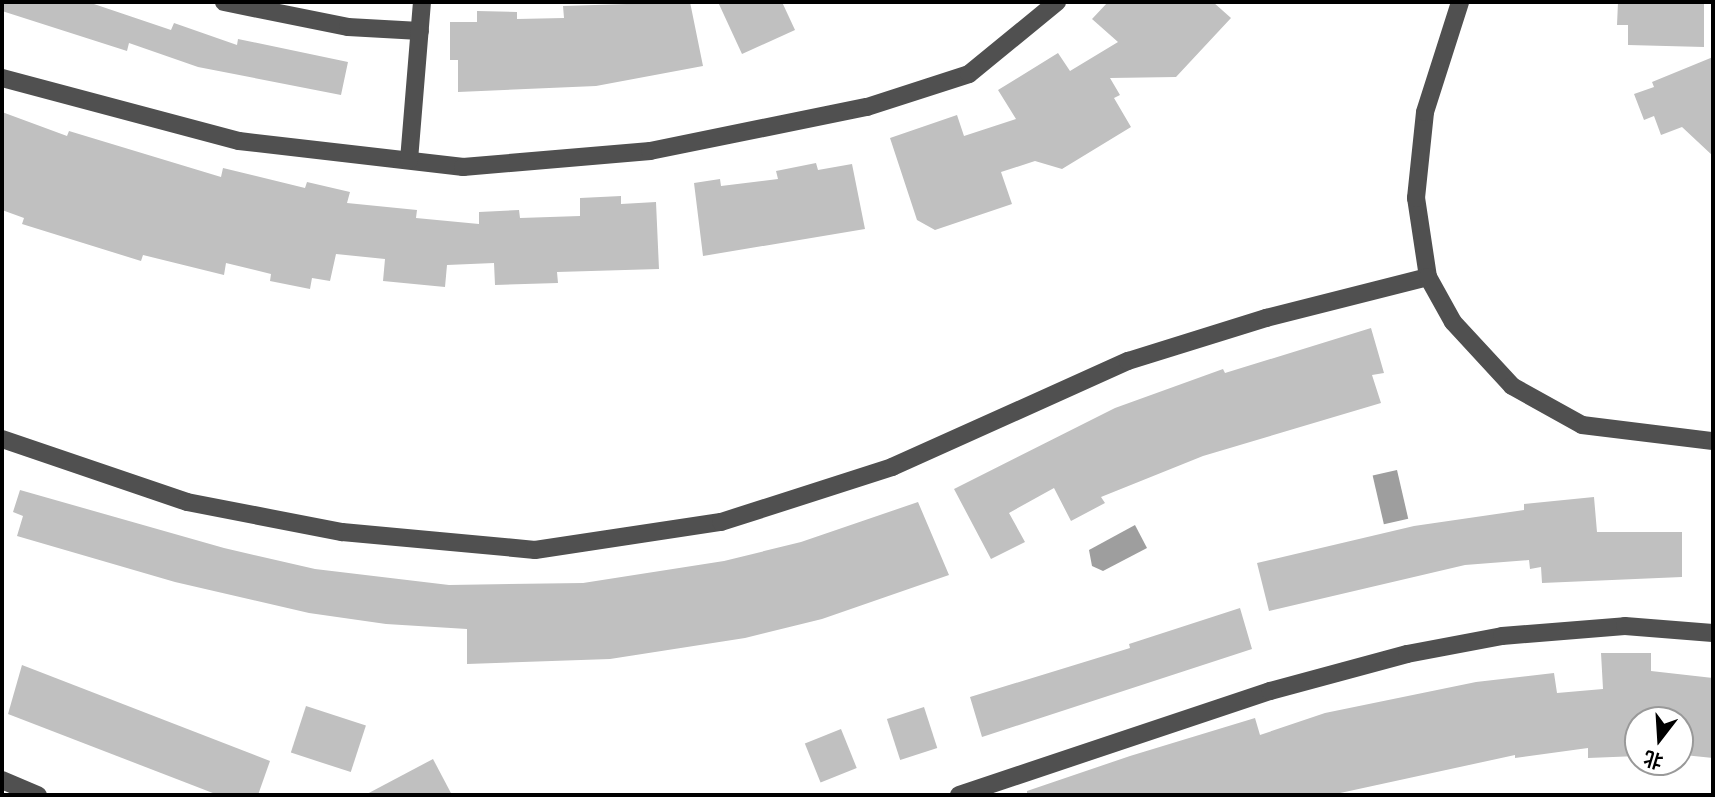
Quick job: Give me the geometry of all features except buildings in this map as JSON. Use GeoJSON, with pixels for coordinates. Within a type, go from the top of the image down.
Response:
{"type":"FeatureCollection","features":[{"type":"Feature","properties":{"kind":"street"},"geometry":{"type":"LineString","coordinates":[[224,2],[348,27],[420,32]]}},
{"type":"Feature","properties":{"kind":"street"},"geometry":{"type":"LineString","coordinates":[[409,160],[422,2]]}},
{"type":"Feature","properties":{"kind":"street"},"geometry":{"type":"LineString","coordinates":[[2,78],[239,141],[463,167],[650,152],[867,107],[969,74],[1057,2]]}},
{"type":"Feature","properties":{"kind":"street"},"geometry":{"type":"LineString","coordinates":[[1460,2],[1424,112],[1416,198],[1427,277],[1453,322],[1513,386],[1582,425],[1713,441]]}},
{"type":"Feature","properties":{"kind":"street"},"geometry":{"type":"LineString","coordinates":[[2,439],[187,502],[341,532],[535,550],[721,522],[892,467],[1128,362],[1266,318],[1427,277]]}},
{"type":"Feature","properties":{"kind":"street"},"geometry":{"type":"LineString","coordinates":[[959,795],[1270,691],[1407,654],[1502,636],[1625,626],[1713,633]]}},
{"type":"Feature","properties":{"kind":"street"},"geometry":{"type":"LineString","coordinates":[[2,780],[38,795]]}},
{"type":"Feature","properties":{"kind":"shaded area"},"geometry":{"type":"Polygon","coordinates":[[[1397,470],[1408,519],[1384,524],[1373,476],[1397,470]]]}},
{"type":"Feature","properties":{"kind":"shaded area"},"geometry":{"type":"Polygon","coordinates":[[[1135,525],[1147,548],[1103,571],[1092,566],[1089,550],[1135,525]]]}}]}
